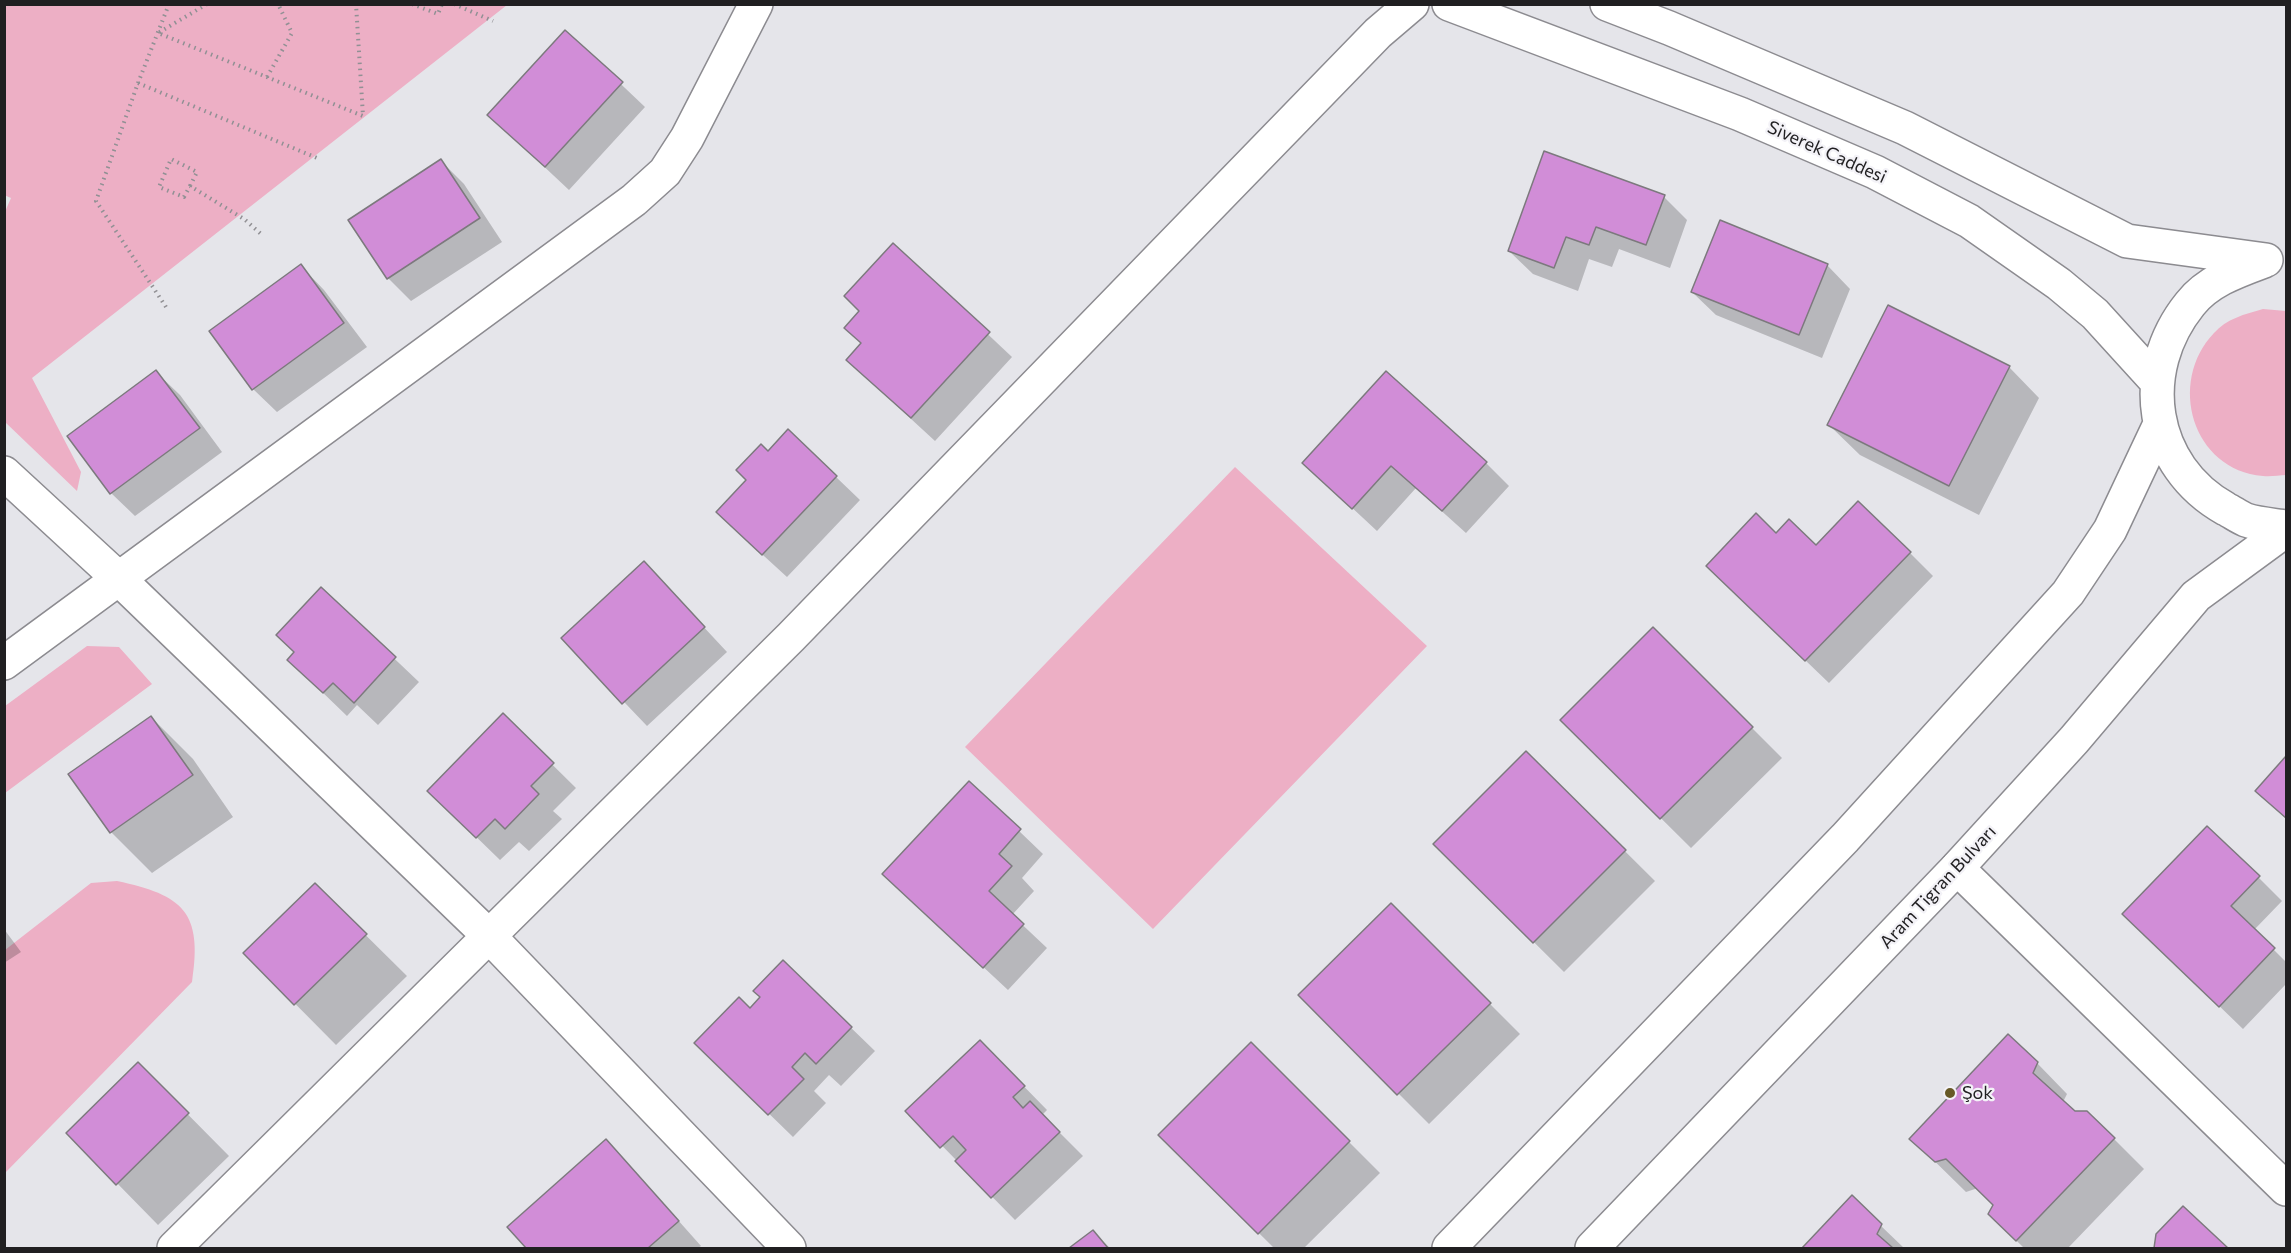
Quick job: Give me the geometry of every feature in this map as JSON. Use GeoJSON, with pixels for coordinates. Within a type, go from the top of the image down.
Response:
{"type":"FeatureCollection","features":[{"type":"Feature","properties":{"kind":"street"},"geometry":{"type":"LineString","coordinates":[[4,663],[624,207],[665,172],[687,138],[756,4]]}},
{"type":"Feature","properties":{"kind":"street"},"geometry":{"type":"LineString","coordinates":[[174,1248],[791,637],[1378,33],[1412,4]]}},
{"type":"Feature","properties":{"kind":"street","name":"Siverek Caddesi"},"geometry":{"type":"LineString","coordinates":[[1449,4],[1740,114],[1875,172],[1970,221],[2059,284],[2095,314],[2156,381]]}},
{"type":"Feature","properties":{"kind":"street"},"geometry":{"type":"LineString","coordinates":[[1607,4],[1905,128],[2127,241],[2276,260]]}},
{"type":"Feature","properties":{"kind":"street"},"geometry":{"type":"LineString","coordinates":[[2276,260],[2225,275],[2191,302],[2167,339],[2156,381],[2160,424],[2176,465],[2206,498],[2245,520],[2286,528]]}},
{"type":"Feature","properties":{"kind":"street"},"geometry":{"type":"LineString","coordinates":[[1449,1248],[1845,838],[2068,593],[2110,530],[2160,424]]}},
{"type":"Feature","properties":{"kind":"street"},"geometry":{"type":"LineString","coordinates":[[4,473],[118,578],[488,935],[789,1248]]}},
{"type":"Feature","properties":{"kind":"street","name":"Aram Tigran Bulvarı"},"geometry":{"type":"LineString","coordinates":[[1592,1248],[1957,868],[2074,740],[2196,596],[2286,528]]}},
{"type":"Feature","properties":{"kind":"street"},"geometry":{"type":"LineString","coordinates":[[1957,868],[2286,1190]]}},
{"type":"Feature","properties":{"kind":"path"},"geometry":{"type":"LineString","coordinates":[[166,307],[96,201],[169,4]]}},
{"type":"Feature","properties":{"kind":"path"},"geometry":{"type":"LineString","coordinates":[[158,33],[207,4]]}},
{"type":"Feature","properties":{"kind":"path"},"geometry":{"type":"LineString","coordinates":[[267,77],[292,33],[278,4]]}},
{"type":"Feature","properties":{"kind":"path"},"geometry":{"type":"LineString","coordinates":[[158,33],[363,116],[356,4]]}},
{"type":"Feature","properties":{"kind":"path"},"geometry":{"type":"LineString","coordinates":[[412,4],[438,14],[442,4]]}},
{"type":"Feature","properties":{"kind":"path"},"geometry":{"type":"LineString","coordinates":[[454,4],[493,21]]}},
{"type":"Feature","properties":{"kind":"path"},"geometry":{"type":"LineString","coordinates":[[138,83],[317,158]]}},
{"type":"Feature","properties":{"kind":"path"},"geometry":{"type":"LineString","coordinates":[[171,159],[197,172],[190,186],[184,197],[159,187],[171,159]]}},
{"type":"Feature","properties":{"kind":"path"},"geometry":{"type":"LineString","coordinates":[[190,186],[244,219],[261,234]]}},
{"type":"Feature","properties":{"kind":"shaded area"},"geometry":{"type":"Polygon","coordinates":[[[4,5],[507,5],[32,378],[81,472],[77,491],[5,422],[4,214],[11,198],[4,195],[4,5]]]}},
{"type":"Feature","properties":{"kind":"shaded area"},"geometry":{"type":"Polygon","coordinates":[[[2263,309],[2286,311],[2286,475],[2263,476],[2239,470],[2219,458],[2204,441],[2194,421],[2190,398],[2192,375],[2200,353],[2214,333],[2230,321],[2263,309]]]}},
{"type":"Feature","properties":{"kind":"shaded area"},"geometry":{"type":"Polygon","coordinates":[[[1235,467],[1427,646],[1153,929],[965,747],[1235,467]]]}},
{"type":"Feature","properties":{"kind":"shaded area"},"geometry":{"type":"Polygon","coordinates":[[[87,646],[119,647],[152,684],[5,793],[5,706],[87,646]]]}},
{"type":"Feature","properties":{"kind":"shaded area"},"geometry":{"type":"Polygon","coordinates":[[[117,881],[158,893],[173,901],[183,911],[191,923],[194,939],[195,958],[192,982],[5,1173],[5,950],[91,883],[117,881]]]}},
{"type":"Feature","properties":{"kind":"building"},"geometry":{"type":"Polygon","coordinates":[[[565,30],[623,82],[545,167],[487,115],[565,30]]]}},
{"type":"Feature","properties":{"kind":"building"},"geometry":{"type":"Polygon","coordinates":[[[1544,151],[1665,195],[1646,245],[1596,227],[1589,245],[1566,237],[1554,268],[1508,251],[1544,151]]]}},
{"type":"Feature","properties":{"kind":"building"},"geometry":{"type":"Polygon","coordinates":[[[441,159],[480,218],[387,279],[348,220],[441,159]]]}},
{"type":"Feature","properties":{"kind":"building"},"geometry":{"type":"Polygon","coordinates":[[[1720,220],[1828,264],[1799,335],[1691,292],[1720,220]]]}},
{"type":"Feature","properties":{"kind":"building"},"geometry":{"type":"Polygon","coordinates":[[[893,243],[990,332],[911,418],[846,360],[861,343],[844,328],[859,311],[844,296],[893,243]]]}},
{"type":"Feature","properties":{"kind":"building"},"geometry":{"type":"Polygon","coordinates":[[[301,264],[344,323],[252,390],[209,331],[301,264]]]}},
{"type":"Feature","properties":{"kind":"building"},"geometry":{"type":"Polygon","coordinates":[[[1888,305],[2010,366],[1949,486],[1827,425],[1888,305]]]}},
{"type":"Feature","properties":{"kind":"building"},"geometry":{"type":"Polygon","coordinates":[[[156,370],[200,428],[110,494],[67,436],[156,370]]]}},
{"type":"Feature","properties":{"kind":"building"},"geometry":{"type":"Polygon","coordinates":[[[1386,371],[1487,462],[1442,511],[1391,466],[1352,509],[1302,463],[1386,371]]]}},
{"type":"Feature","properties":{"kind":"building"},"geometry":{"type":"Polygon","coordinates":[[[788,429],[837,476],[762,555],[716,512],[746,480],[736,470],[761,444],[768,451],[788,429]]]}},
{"type":"Feature","properties":{"kind":"building"},"geometry":{"type":"Polygon","coordinates":[[[1858,501],[1911,552],[1805,661],[1706,566],[1756,513],[1776,533],[1789,519],[1816,545],[1858,501]]]}},
{"type":"Feature","properties":{"kind":"building"},"geometry":{"type":"Polygon","coordinates":[[[644,561],[705,627],[622,704],[561,638],[644,561]]]}},
{"type":"Feature","properties":{"kind":"building"},"geometry":{"type":"Polygon","coordinates":[[[321,587],[396,657],[354,703],[333,683],[323,693],[287,660],[294,652],[276,635],[321,587]]]}},
{"type":"Feature","properties":{"kind":"building"},"geometry":{"type":"Polygon","coordinates":[[[1653,627],[1753,727],[1660,819],[1560,720],[1653,627]]]}},
{"type":"Feature","properties":{"kind":"building"},"geometry":{"type":"Polygon","coordinates":[[[503,713],[554,763],[531,786],[539,794],[505,829],[495,819],[476,838],[427,791],[503,713]]]}},
{"type":"Feature","properties":{"kind":"building"},"geometry":{"type":"Polygon","coordinates":[[[151,716],[193,775],[110,833],[68,774],[151,716]]]}},
{"type":"Feature","properties":{"kind":"building"},"geometry":{"type":"Polygon","coordinates":[[[1526,751],[1626,850],[1533,943],[1433,844],[1526,751]]]}},
{"type":"Feature","properties":{"kind":"building"},"geometry":{"type":"Polygon","coordinates":[[[2286,756],[2286,818],[2255,791],[2286,756]]]}},
{"type":"Feature","properties":{"kind":"building"},"geometry":{"type":"Polygon","coordinates":[[[969,781],[1021,829],[999,854],[1012,866],[989,891],[1024,924],[983,968],[882,874],[969,781]]]}},
{"type":"Feature","properties":{"kind":"building"},"geometry":{"type":"Polygon","coordinates":[[[2207,826],[2260,876],[2231,906],[2275,948],[2219,1007],[2122,914],[2207,826]]]}},
{"type":"Feature","properties":{"kind":"building"},"geometry":{"type":"Polygon","coordinates":[[[315,883],[367,934],[294,1005],[243,953],[315,883]]]}},
{"type":"Feature","properties":{"kind":"building"},"geometry":{"type":"Polygon","coordinates":[[[1391,903],[1491,1003],[1397,1095],[1298,995],[1391,903]]]}},
{"type":"Feature","properties":{"kind":"building"},"geometry":{"type":"Polygon","coordinates":[[[783,960],[852,1027],[816,1064],[805,1053],[792,1067],[804,1079],[768,1115],[694,1043],[739,997],[750,1008],[760,997],[753,991],[783,960]]]}},
{"type":"Feature","properties":{"kind":"building"},"geometry":{"type":"Polygon","coordinates":[[[2008,1034],[2038,1062],[2033,1073],[2075,1111],[2087,1111],[2115,1138],[2016,1241],[1988,1214],[1993,1205],[1946,1159],[1935,1162],[1909,1139],[2008,1034]]]}},
{"type":"Feature","properties":{"kind":"building"},"geometry":{"type":"Polygon","coordinates":[[[980,1040],[1025,1086],[1013,1097],[1023,1108],[1030,1101],[1060,1132],[991,1198],[955,1161],[966,1150],[953,1136],[940,1148],[905,1111],[980,1040]]]}},
{"type":"Feature","properties":{"kind":"building"},"geometry":{"type":"Polygon","coordinates":[[[1251,1042],[1350,1141],[1258,1234],[1158,1135],[1251,1042]]]}},
{"type":"Feature","properties":{"kind":"building"},"geometry":{"type":"Polygon","coordinates":[[[138,1062],[189,1113],[116,1185],[66,1133],[138,1062]]]}},
{"type":"Feature","properties":{"kind":"building"},"geometry":{"type":"Polygon","coordinates":[[[606,1139],[679,1221],[648,1248],[526,1248],[507,1227],[606,1139]]]}},
{"type":"Feature","properties":{"kind":"building"},"geometry":{"type":"Polygon","coordinates":[[[1852,1195],[1882,1224],[1877,1234],[1893,1248],[1802,1248],[1852,1195]]]}},
{"type":"Feature","properties":{"kind":"building"},"geometry":{"type":"Polygon","coordinates":[[[2183,1206],[2228,1248],[2154,1248],[2156,1234],[2183,1206]]]}},
{"type":"Feature","properties":{"kind":"building"},"geometry":{"type":"Polygon","coordinates":[[[1093,1230],[1108,1248],[1069,1248],[1093,1230]]]}},
{"type":"Feature","properties":{"kind":"place","name":"Şok"},"geometry":{"type":"Point","coordinates":[1950,1093]}}]}
